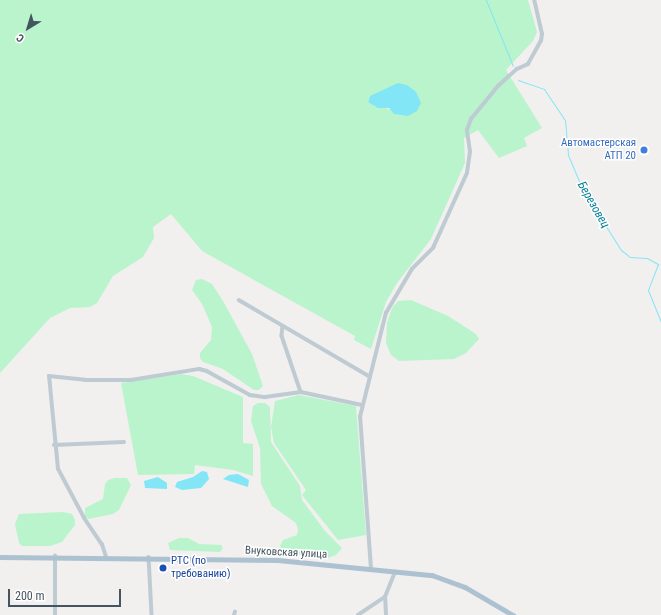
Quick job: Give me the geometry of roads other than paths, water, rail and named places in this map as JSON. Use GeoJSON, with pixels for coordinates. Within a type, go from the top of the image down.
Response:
{"type":"FeatureCollection","features":[{"type":"Feature","properties":{"kind":"main road","name":"Внуковская улица"},"geometry":{"type":"LineString","coordinates":[[0,557],[149,557],[278,560],[432,575],[451,581],[484,596],[513,615]]}},
{"type":"Feature","properties":{"kind":"street"},"geometry":{"type":"LineString","coordinates":[[371,569],[360,438],[362,405],[386,313],[412,269],[433,248],[467,173],[470,152],[467,130],[471,119],[498,86],[517,69],[528,64],[541,42],[542,34],[534,0]]}},
{"type":"Feature","properties":{"kind":"street"},"geometry":{"type":"LineString","coordinates":[[239,300],[369,376]]}},
{"type":"Feature","properties":{"kind":"street"},"geometry":{"type":"LineString","coordinates":[[283,326],[282,336],[301,392]]}},
{"type":"Feature","properties":{"kind":"street"},"geometry":{"type":"LineString","coordinates":[[106,557],[58,469],[54,445],[50,376],[85,380],[132,380],[199,369],[250,395],[265,397],[301,392],[362,405]]}},
{"type":"Feature","properties":{"kind":"street"},"geometry":{"type":"LineString","coordinates":[[54,445],[124,442]]}},
{"type":"Feature","properties":{"kind":"street"},"geometry":{"type":"LineString","coordinates":[[55,556],[55,615]]}},
{"type":"Feature","properties":{"kind":"street"},"geometry":{"type":"LineString","coordinates":[[149,557],[152,615]]}},
{"type":"Feature","properties":{"kind":"street"},"geometry":{"type":"LineString","coordinates":[[386,615],[385,598],[395,572]]}},
{"type":"Feature","properties":{"kind":"street"},"geometry":{"type":"LineString","coordinates":[[358,615],[385,598]]}},
{"type":"Feature","properties":{"kind":"water"},"geometry":{"type":"Polygon","coordinates":[[[398,83],[407,85],[416,92],[421,103],[417,111],[408,116],[394,114],[389,108],[378,108],[368,102],[370,96],[398,83]]]}},
{"type":"Feature","properties":{"kind":"water"},"geometry":{"type":"Polygon","coordinates":[[[202,471],[207,472],[209,479],[201,488],[182,490],[175,487],[177,482],[193,477],[202,471]]]}},
{"type":"Feature","properties":{"kind":"water"},"geometry":{"type":"Polygon","coordinates":[[[238,474],[249,480],[248,487],[223,479],[229,475],[238,474]]]}},
{"type":"Feature","properties":{"kind":"water"},"geometry":{"type":"Polygon","coordinates":[[[158,477],[167,483],[167,489],[145,488],[144,481],[158,477]]]}},
{"type":"Feature","properties":{"kind":"waterway","name":"Березовец"},"geometry":{"type":"LineString","coordinates":[[486,0],[513,66]]}},
{"type":"Feature","properties":{"kind":"waterway","name":"Березовец"},"geometry":{"type":"LineString","coordinates":[[518,80],[544,89],[565,120],[568,155],[583,190],[621,250],[630,257],[647,258],[658,264],[648,290],[661,323]]}},
{"type":"Feature","properties":{"kind":"place","name":"Автомастерская АТП 20"},"geometry":{"type":"Point","coordinates":[644,150]}},
{"type":"Feature","properties":{"kind":"place","name":"РТС (по требованию)"},"geometry":{"type":"Point","coordinates":[163,568]}}]}
